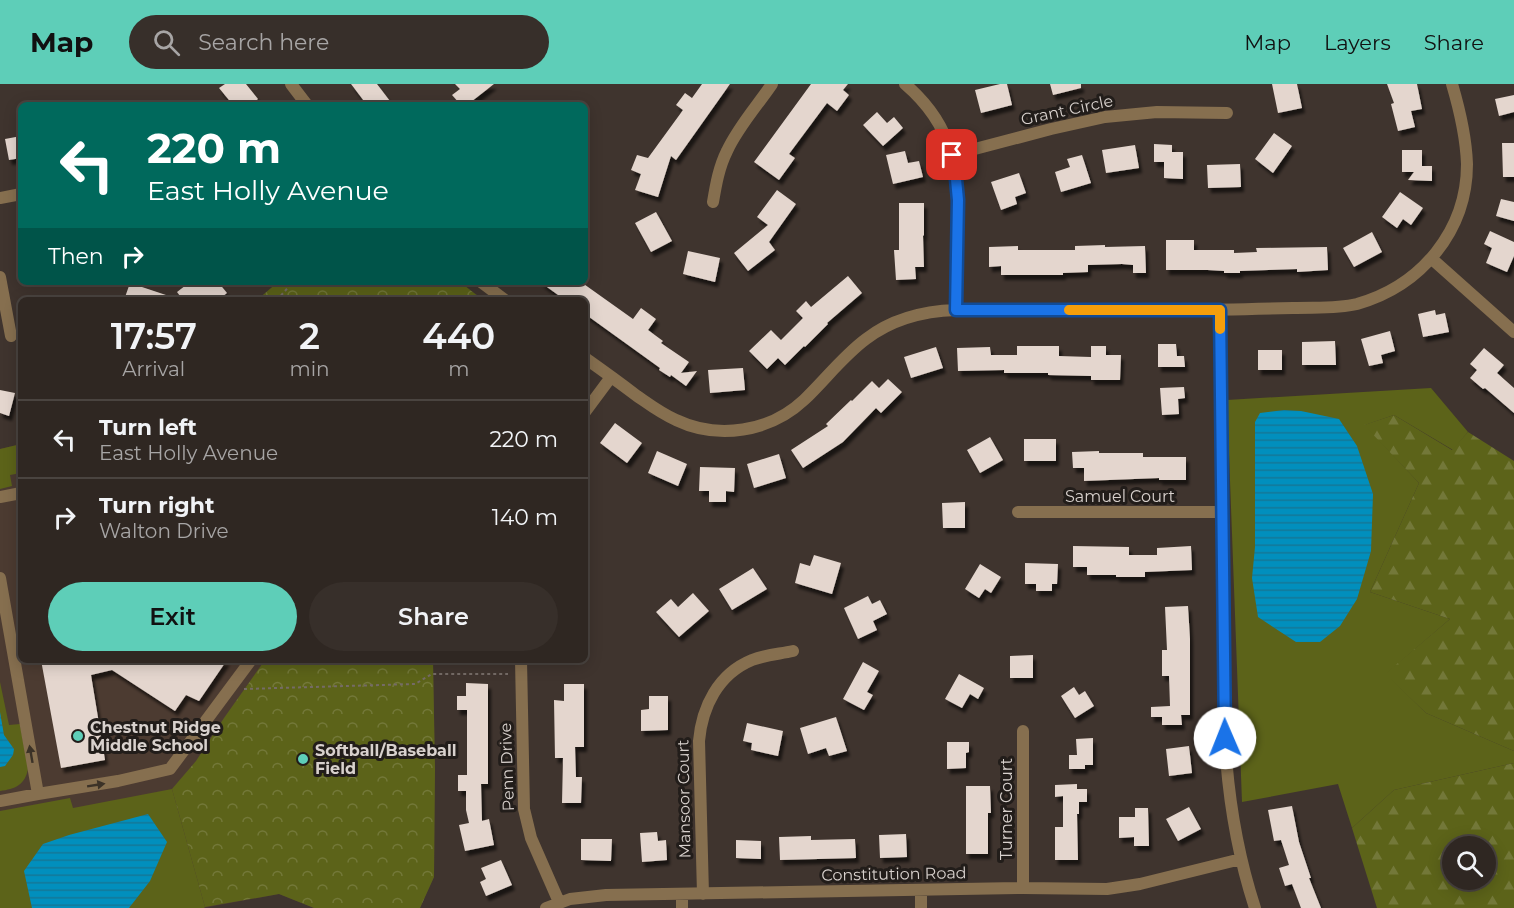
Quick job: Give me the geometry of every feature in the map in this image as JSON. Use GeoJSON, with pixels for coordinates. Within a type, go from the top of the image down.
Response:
{"type":"FeatureCollection","features":[{"type":"Feature","properties":{"kind":"street"},"geometry":{"type":"LineString","coordinates":[[291,84],[305,102]]}},
{"type":"Feature","properties":{"kind":"street"},"geometry":{"type":"LineString","coordinates":[[713,202],[718,174],[726,152],[772,84]]}},
{"type":"Feature","properties":{"kind":"street"},"geometry":{"type":"LineString","coordinates":[[905,84],[932,114],[952,155],[958,200],[956,310]]}},
{"type":"Feature","properties":{"kind":"street"},"geometry":{"type":"LineString","coordinates":[[588,360],[664,414],[686,425],[714,431],[744,429],[770,422],[792,410],[855,348],[880,329],[919,314],[956,310],[1220,310],[1332,307],[1358,303],[1401,284],[1418,272],[1432,258],[1455,223],[1466,178],[1465,136],[1452,84]]}},
{"type":"Feature","properties":{"kind":"street","name":"Grant Circle"},"geometry":{"type":"LineString","coordinates":[[952,155],[1105,117],[1157,112],[1227,113]]}},
{"type":"Feature","properties":{"kind":"street"},"geometry":{"type":"LineString","coordinates":[[0,198],[18,195]]}},
{"type":"Feature","properties":{"kind":"street"},"geometry":{"type":"LineString","coordinates":[[1432,258],[1514,332]]}},
{"type":"Feature","properties":{"kind":"street"},"geometry":{"type":"LineString","coordinates":[[0,278],[11,336]]}},
{"type":"Feature","properties":{"kind":"street"},"geometry":{"type":"LineString","coordinates":[[485,285],[501,297]]}},
{"type":"Feature","properties":{"kind":"street"},"geometry":{"type":"LineString","coordinates":[[1220,310],[1226,757],[1234,826],[1255,908]]}},
{"type":"Feature","properties":{"kind":"street"},"geometry":{"type":"LineString","coordinates":[[588,408],[611,377]]}},
{"type":"Feature","properties":{"kind":"street"},"geometry":{"type":"LineString","coordinates":[[0,497],[18,494]]}},
{"type":"Feature","properties":{"kind":"street","name":"Samuel Court"},"geometry":{"type":"LineString","coordinates":[[1018,512],[1223,512]]}},
{"type":"Feature","properties":{"kind":"street"},"geometry":{"type":"LineString","coordinates":[[0,578],[38,794]]}},
{"type":"Feature","properties":{"kind":"street","name":"Mansoor Court"},"geometry":{"type":"LineString","coordinates":[[703,894],[699,741],[706,705],[720,685],[743,664],[765,656],[793,651]]}},
{"type":"Feature","properties":{"kind":"street"},"geometry":{"type":"LineString","coordinates":[[0,801],[118,781],[170,769],[249,663]]}},
{"type":"Feature","properties":{"kind":"street","name":"Penn Drive"},"geometry":{"type":"LineString","coordinates":[[522,663],[524,809],[531,838],[559,902]]}},
{"type":"Feature","properties":{"kind":"street","name":"Turner Court"},"geometry":{"type":"LineString","coordinates":[[1023,731],[1023,888]]}},
{"type":"Feature","properties":{"kind":"street","name":"Constitution Road"},"geometry":{"type":"LineString","coordinates":[[546,908],[559,902],[581,897],[606,895],[1118,888],[1241,859]]}},
{"type":"Feature","properties":{"kind":"street"},"geometry":{"type":"LineString","coordinates":[[921,890],[921,908]]}},
{"type":"Feature","properties":{"kind":"street"},"geometry":{"type":"LineString","coordinates":[[682,894],[682,908]]}},
{"type":"Feature","properties":{"kind":"path"},"geometry":{"type":"LineString","coordinates":[[280,297],[290,285]]}},
{"type":"Feature","properties":{"kind":"path"},"geometry":{"type":"LineString","coordinates":[[229,690],[415,684],[432,674],[522,673]]}},
{"type":"Feature","properties":{"kind":"shaded area"},"geometry":{"type":"Polygon","coordinates":[[[18,445],[18,663],[433,663],[434,877],[420,908],[314,908],[279,894],[204,908],[0,908],[0,449],[18,445]]]}},
{"type":"Feature","properties":{"kind":"green space"},"geometry":{"type":"Polygon","coordinates":[[[274,285],[464,285],[479,297],[260,297],[274,285]]]}},
{"type":"Feature","properties":{"kind":"green space"},"geometry":{"type":"Polygon","coordinates":[[[1431,388],[1468,432],[1453,450],[1394,415],[1365,425],[1419,483],[1370,592],[1450,619],[1386,674],[1426,713],[1514,751],[1514,763],[1394,790],[1352,828],[1338,784],[1242,802],[1227,400],[1431,388]]]}},
{"type":"Feature","properties":{"kind":"green space"},"geometry":{"type":"Polygon","coordinates":[[[1394,415],[1452,450],[1468,432],[1514,461],[1514,751],[1426,713],[1385,674],[1450,619],[1370,592],[1419,483],[1364,425],[1394,415]]]}},
{"type":"Feature","properties":{"kind":"green space"},"geometry":{"type":"Polygon","coordinates":[[[18,445],[18,474],[10,475],[12,486],[0,489],[0,449],[18,445]]]}},
{"type":"Feature","properties":{"kind":"green space"},"geometry":{"type":"Polygon","coordinates":[[[263,663],[433,663],[434,877],[420,908],[314,908],[279,894],[205,907],[172,789],[196,761],[263,663]]]}},
{"type":"Feature","properties":{"kind":"green space"},"geometry":{"type":"Polygon","coordinates":[[[0,682],[9,725],[20,724],[28,769],[22,782],[10,789],[0,791],[0,682]]]}},
{"type":"Feature","properties":{"kind":"green space"},"geometry":{"type":"Polygon","coordinates":[[[1514,763],[1514,908],[1377,908],[1352,828],[1394,790],[1514,763]]]}},
{"type":"Feature","properties":{"kind":"green space"},"geometry":{"type":"Polygon","coordinates":[[[172,789],[204,908],[0,908],[0,811],[70,798],[73,808],[172,789]]]}},
{"type":"Feature","properties":{"kind":"water"},"geometry":{"type":"Polygon","coordinates":[[[1284,410],[1339,419],[1357,446],[1373,494],[1371,551],[1357,599],[1340,626],[1320,642],[1296,642],[1258,617],[1252,578],[1255,547],[1255,422],[1260,413],[1284,410]]]}},
{"type":"Feature","properties":{"kind":"water"},"geometry":{"type":"Polygon","coordinates":[[[0,712],[4,735],[14,749],[13,755],[5,766],[0,767],[0,712]]]}},
{"type":"Feature","properties":{"kind":"water"},"geometry":{"type":"Polygon","coordinates":[[[148,814],[167,842],[150,881],[129,908],[32,908],[24,871],[43,844],[148,814]]]}},
{"type":"Feature","properties":{"kind":"building"},"geometry":{"type":"Polygon","coordinates":[[[225,84],[246,84],[258,99],[254,102],[231,102],[219,88],[225,84]]]}},
{"type":"Feature","properties":{"kind":"building"},"geometry":{"type":"Polygon","coordinates":[[[351,84],[377,84],[391,102],[365,102],[351,84]]]}},
{"type":"Feature","properties":{"kind":"building"},"geometry":{"type":"Polygon","coordinates":[[[455,84],[494,84],[471,102],[458,102],[452,95],[460,89],[455,84]]]}},
{"type":"Feature","properties":{"kind":"building"},"geometry":{"type":"Polygon","coordinates":[[[702,84],[730,84],[676,160],[671,156],[658,197],[635,190],[641,174],[631,170],[637,155],[648,158],[683,110],[676,105],[685,93],[692,98],[702,84]]]}},
{"type":"Feature","properties":{"kind":"building"},"geometry":{"type":"Polygon","coordinates":[[[811,84],[848,84],[843,90],[849,95],[837,111],[827,103],[789,154],[795,158],[779,180],[754,162],[811,84]]]}},
{"type":"Feature","properties":{"kind":"building"},"geometry":{"type":"Polygon","coordinates":[[[1007,84],[1012,105],[981,113],[975,90],[1007,84]]]}},
{"type":"Feature","properties":{"kind":"building"},"geometry":{"type":"Polygon","coordinates":[[[1050,84],[1081,84],[1081,88],[1053,95],[1050,84]]]}},
{"type":"Feature","properties":{"kind":"building"},"geometry":{"type":"Polygon","coordinates":[[[1272,84],[1297,84],[1302,108],[1278,113],[1272,84]]]}},
{"type":"Feature","properties":{"kind":"building"},"geometry":{"type":"Polygon","coordinates":[[[1387,84],[1417,84],[1422,109],[1411,111],[1415,127],[1398,131],[1391,104],[1394,103],[1387,84]]]}},
{"type":"Feature","properties":{"kind":"building"},"geometry":{"type":"Polygon","coordinates":[[[1514,95],[1514,112],[1499,116],[1495,99],[1514,95]]]}},
{"type":"Feature","properties":{"kind":"building"},"geometry":{"type":"Polygon","coordinates":[[[877,112],[887,123],[894,117],[903,128],[883,146],[863,125],[877,112]]]}},
{"type":"Feature","properties":{"kind":"building"},"geometry":{"type":"Polygon","coordinates":[[[1274,133],[1292,146],[1273,173],[1255,159],[1274,133]]]}},
{"type":"Feature","properties":{"kind":"building"},"geometry":{"type":"Polygon","coordinates":[[[18,137],[18,158],[9,160],[5,139],[18,137]]]}},
{"type":"Feature","properties":{"kind":"building"},"geometry":{"type":"Polygon","coordinates":[[[1502,143],[1514,143],[1514,177],[1503,177],[1502,143]]]}},
{"type":"Feature","properties":{"kind":"building"},"geometry":{"type":"Polygon","coordinates":[[[1154,144],[1172,145],[1172,152],[1183,152],[1183,179],[1164,178],[1164,162],[1154,162],[1154,144]]]}},
{"type":"Feature","properties":{"kind":"building"},"geometry":{"type":"Polygon","coordinates":[[[1135,145],[1139,168],[1106,173],[1102,150],[1135,145]]]}},
{"type":"Feature","properties":{"kind":"building"},"geometry":{"type":"Polygon","coordinates":[[[1402,150],[1422,150],[1422,166],[1432,166],[1432,181],[1408,180],[1414,172],[1402,172],[1402,150]]]}},
{"type":"Feature","properties":{"kind":"building"},"geometry":{"type":"Polygon","coordinates":[[[905,151],[908,163],[919,161],[923,177],[893,184],[886,155],[905,151]]]}},
{"type":"Feature","properties":{"kind":"building"},"geometry":{"type":"Polygon","coordinates":[[[1082,155],[1091,183],[1061,192],[1055,172],[1070,167],[1067,159],[1082,155]]]}},
{"type":"Feature","properties":{"kind":"building"},"geometry":{"type":"Polygon","coordinates":[[[1240,164],[1241,187],[1208,188],[1207,165],[1240,164]]]}},
{"type":"Feature","properties":{"kind":"building"},"geometry":{"type":"Polygon","coordinates":[[[1019,173],[1026,193],[1015,197],[1017,204],[1001,210],[991,182],[1019,173]]]}},
{"type":"Feature","properties":{"kind":"building"},"geometry":{"type":"Polygon","coordinates":[[[777,190],[796,204],[769,242],[775,250],[748,271],[734,253],[768,225],[757,217],[777,190]]]}},
{"type":"Feature","properties":{"kind":"building"},"geometry":{"type":"Polygon","coordinates":[[[1400,192],[1423,208],[1411,225],[1403,219],[1397,228],[1382,217],[1400,192]]]}},
{"type":"Feature","properties":{"kind":"building"},"geometry":{"type":"Polygon","coordinates":[[[1501,199],[1514,202],[1514,221],[1496,216],[1501,199]]]}},
{"type":"Feature","properties":{"kind":"building"},"geometry":{"type":"Polygon","coordinates":[[[899,203],[924,203],[924,267],[915,267],[916,279],[896,280],[894,250],[899,250],[899,203]]]}},
{"type":"Feature","properties":{"kind":"building"},"geometry":{"type":"Polygon","coordinates":[[[656,212],[672,241],[651,252],[635,223],[656,212]]]}},
{"type":"Feature","properties":{"kind":"building"},"geometry":{"type":"Polygon","coordinates":[[[1490,231],[1514,242],[1514,256],[1507,272],[1486,263],[1492,248],[1484,244],[1490,231]]]}},
{"type":"Feature","properties":{"kind":"building"},"geometry":{"type":"Polygon","coordinates":[[[1372,232],[1382,252],[1354,267],[1343,248],[1372,232]]]}},
{"type":"Feature","properties":{"kind":"building"},"geometry":{"type":"Polygon","coordinates":[[[1166,240],[1194,240],[1194,250],[1234,250],[1234,253],[1257,252],[1256,248],[1327,247],[1328,270],[1297,272],[1297,269],[1224,273],[1224,271],[1208,270],[1166,270],[1166,240]]]}},
{"type":"Feature","properties":{"kind":"building"},"geometry":{"type":"Polygon","coordinates":[[[1105,245],[1105,247],[1145,246],[1146,273],[1133,273],[1133,265],[1122,264],[1088,265],[1088,272],[1063,273],[1063,275],[1001,275],[1001,266],[989,267],[989,247],[1018,246],[1018,250],[1075,250],[1075,246],[1105,245]]]}},
{"type":"Feature","properties":{"kind":"building"},"geometry":{"type":"Polygon","coordinates":[[[688,251],[720,258],[715,282],[683,274],[688,251]]]}},
{"type":"Feature","properties":{"kind":"building"},"geometry":{"type":"Polygon","coordinates":[[[848,276],[862,293],[827,323],[785,365],[778,358],[767,369],[749,351],[771,330],[781,340],[803,318],[796,311],[806,301],[811,307],[848,276]]]}},
{"type":"Feature","properties":{"kind":"building"},"geometry":{"type":"Polygon","coordinates":[[[129,285],[136,285],[172,297],[125,297],[129,285]]]}},
{"type":"Feature","properties":{"kind":"building"},"geometry":{"type":"Polygon","coordinates":[[[186,285],[220,285],[227,293],[222,297],[181,297],[177,292],[186,285]]]}},
{"type":"Feature","properties":{"kind":"building"},"geometry":{"type":"Polygon","coordinates":[[[544,285],[585,285],[633,319],[641,308],[656,319],[648,330],[663,341],[661,343],[689,362],[681,373],[697,371],[686,386],[671,375],[670,377],[659,370],[660,368],[588,316],[588,297],[561,297],[544,285]]]}},
{"type":"Feature","properties":{"kind":"building"},"geometry":{"type":"Polygon","coordinates":[[[1435,310],[1436,315],[1445,313],[1449,332],[1423,337],[1418,314],[1435,310]]]}},
{"type":"Feature","properties":{"kind":"building"},"geometry":{"type":"Polygon","coordinates":[[[1390,331],[1395,351],[1381,355],[1383,363],[1369,366],[1361,339],[1390,331]]]}},
{"type":"Feature","properties":{"kind":"building"},"geometry":{"type":"Polygon","coordinates":[[[1335,341],[1336,365],[1302,365],[1302,342],[1335,341]]]}},
{"type":"Feature","properties":{"kind":"building"},"geometry":{"type":"Polygon","coordinates":[[[1158,344],[1176,344],[1177,356],[1184,356],[1185,367],[1158,367],[1158,344]]]}},
{"type":"Feature","properties":{"kind":"building"},"geometry":{"type":"Polygon","coordinates":[[[1017,346],[1059,346],[1059,356],[1091,357],[1091,346],[1106,346],[1106,355],[1121,355],[1120,380],[1091,380],[1091,376],[1048,375],[1048,373],[1004,373],[1004,370],[958,371],[957,348],[990,347],[991,355],[1017,355],[1017,346]]]}},
{"type":"Feature","properties":{"kind":"building"},"geometry":{"type":"Polygon","coordinates":[[[936,347],[943,368],[911,378],[904,357],[936,347]]]}},
{"type":"Feature","properties":{"kind":"building"},"geometry":{"type":"Polygon","coordinates":[[[1484,348],[1504,365],[1497,373],[1514,388],[1514,413],[1470,378],[1477,370],[1470,364],[1484,348]]]}},
{"type":"Feature","properties":{"kind":"building"},"geometry":{"type":"Polygon","coordinates":[[[1258,350],[1282,350],[1282,370],[1258,370],[1258,350]]]}},
{"type":"Feature","properties":{"kind":"building"},"geometry":{"type":"Polygon","coordinates":[[[743,368],[745,390],[710,393],[708,370],[743,368]]]}},
{"type":"Feature","properties":{"kind":"building"},"geometry":{"type":"Polygon","coordinates":[[[888,379],[902,392],[881,413],[876,408],[843,442],[803,468],[791,450],[828,426],[826,424],[872,381],[879,388],[888,379]]]}},
{"type":"Feature","properties":{"kind":"building"},"geometry":{"type":"Polygon","coordinates":[[[1184,387],[1185,398],[1178,399],[1179,414],[1162,415],[1160,388],[1184,387]]]}},
{"type":"Feature","properties":{"kind":"building"},"geometry":{"type":"Polygon","coordinates":[[[0,390],[15,393],[9,416],[0,413],[0,390]]]}},
{"type":"Feature","properties":{"kind":"building"},"geometry":{"type":"Polygon","coordinates":[[[615,423],[642,443],[627,463],[600,443],[615,423]]]}},
{"type":"Feature","properties":{"kind":"building"},"geometry":{"type":"Polygon","coordinates":[[[990,437],[1003,460],[980,473],[967,450],[990,437]]]}},
{"type":"Feature","properties":{"kind":"building"},"geometry":{"type":"Polygon","coordinates":[[[1024,439],[1056,439],[1056,461],[1024,461],[1024,439]]]}},
{"type":"Feature","properties":{"kind":"building"},"geometry":{"type":"Polygon","coordinates":[[[657,451],[687,464],[678,486],[648,473],[657,451]]]}},
{"type":"Feature","properties":{"kind":"building"},"geometry":{"type":"Polygon","coordinates":[[[1099,451],[1099,453],[1143,453],[1143,457],[1186,457],[1186,480],[1159,480],[1159,478],[1084,481],[1084,468],[1073,468],[1072,452],[1099,451]]]}},
{"type":"Feature","properties":{"kind":"building"},"geometry":{"type":"Polygon","coordinates":[[[779,454],[786,478],[754,488],[747,464],[779,454]]]}},
{"type":"Feature","properties":{"kind":"building"},"geometry":{"type":"Polygon","coordinates":[[[700,467],[735,468],[734,492],[726,491],[726,502],[709,502],[709,491],[699,491],[700,467]]]}},
{"type":"Feature","properties":{"kind":"building"},"geometry":{"type":"Polygon","coordinates":[[[965,502],[965,528],[943,528],[942,503],[965,502]]]}},
{"type":"Feature","properties":{"kind":"building"},"geometry":{"type":"Polygon","coordinates":[[[1073,546],[1129,547],[1129,555],[1157,555],[1157,548],[1191,546],[1192,570],[1145,572],[1145,577],[1087,575],[1087,567],[1073,567],[1073,546]]]}},
{"type":"Feature","properties":{"kind":"building"},"geometry":{"type":"Polygon","coordinates":[[[814,555],[841,563],[832,594],[795,583],[800,563],[810,566],[814,555]]]}},
{"type":"Feature","properties":{"kind":"building"},"geometry":{"type":"Polygon","coordinates":[[[1025,563],[1058,564],[1057,584],[1052,584],[1052,591],[1036,591],[1036,584],[1025,584],[1025,563]]]}},
{"type":"Feature","properties":{"kind":"building"},"geometry":{"type":"Polygon","coordinates":[[[980,564],[1001,577],[991,593],[985,589],[979,598],[965,589],[980,564]]]}},
{"type":"Feature","properties":{"kind":"building"},"geometry":{"type":"Polygon","coordinates":[[[753,568],[767,589],[732,610],[719,589],[753,568]]]}},
{"type":"Feature","properties":{"kind":"building"},"geometry":{"type":"Polygon","coordinates":[[[693,593],[709,611],[679,637],[656,612],[671,599],[678,607],[693,593]]]}},
{"type":"Feature","properties":{"kind":"building"},"geometry":{"type":"Polygon","coordinates":[[[868,596],[872,604],[880,600],[887,614],[873,621],[877,630],[858,639],[844,608],[868,596]]]}},
{"type":"Feature","properties":{"kind":"building"},"geometry":{"type":"Polygon","coordinates":[[[1188,606],[1190,715],[1181,715],[1182,725],[1162,725],[1162,717],[1151,717],[1151,707],[1170,706],[1169,676],[1162,676],[1162,650],[1167,650],[1165,607],[1188,606]]]}},
{"type":"Feature","properties":{"kind":"building"},"geometry":{"type":"Polygon","coordinates":[[[1033,655],[1033,678],[1010,678],[1010,656],[1033,655]]]}},
{"type":"Feature","properties":{"kind":"building"},"geometry":{"type":"Polygon","coordinates":[[[863,662],[879,671],[867,692],[873,695],[864,710],[843,699],[863,662]]]}},
{"type":"Feature","properties":{"kind":"building","name":"Chestnut Ridge Middle School"},"geometry":{"type":"Polygon","coordinates":[[[42,663],[225,663],[199,701],[186,695],[175,711],[112,670],[91,675],[105,760],[61,768],[42,663]]]}},
{"type":"Feature","properties":{"kind":"building"},"geometry":{"type":"Polygon","coordinates":[[[959,674],[984,688],[978,699],[970,694],[962,708],[945,699],[959,674]]]}},
{"type":"Feature","properties":{"kind":"building"},"geometry":{"type":"Polygon","coordinates":[[[466,683],[488,684],[488,784],[481,784],[482,821],[489,819],[494,845],[465,851],[459,825],[469,823],[466,791],[458,791],[458,775],[467,775],[467,710],[457,710],[457,696],[466,696],[466,683]]]}},
{"type":"Feature","properties":{"kind":"building"},"geometry":{"type":"Polygon","coordinates":[[[564,684],[584,684],[584,747],[575,747],[576,777],[582,777],[581,803],[562,803],[563,758],[555,758],[554,700],[564,701],[564,684]]]}},
{"type":"Feature","properties":{"kind":"building"},"geometry":{"type":"Polygon","coordinates":[[[1074,687],[1079,695],[1085,691],[1094,706],[1075,718],[1061,696],[1074,687]]]}},
{"type":"Feature","properties":{"kind":"building"},"geometry":{"type":"Polygon","coordinates":[[[649,696],[668,696],[668,730],[641,731],[641,710],[649,709],[649,696]]]}},
{"type":"Feature","properties":{"kind":"building"},"geometry":{"type":"Polygon","coordinates":[[[836,717],[847,751],[829,756],[826,748],[808,754],[800,728],[836,717]]]}},
{"type":"Feature","properties":{"kind":"building"},"geometry":{"type":"Polygon","coordinates":[[[747,723],[783,731],[778,756],[751,750],[752,743],[743,741],[747,723]]]}},
{"type":"Feature","properties":{"kind":"building"},"geometry":{"type":"Polygon","coordinates":[[[1093,738],[1093,765],[1085,765],[1085,769],[1069,769],[1069,755],[1077,755],[1076,739],[1093,738]]]}},
{"type":"Feature","properties":{"kind":"building"},"geometry":{"type":"Polygon","coordinates":[[[947,742],[969,742],[966,768],[947,769],[947,742]]]}},
{"type":"Feature","properties":{"kind":"building"},"geometry":{"type":"Polygon","coordinates":[[[1189,746],[1192,773],[1169,776],[1166,749],[1189,746]]]}},
{"type":"Feature","properties":{"kind":"building"},"geometry":{"type":"Polygon","coordinates":[[[1077,784],[1077,789],[1087,789],[1087,802],[1079,802],[1079,814],[1077,814],[1078,860],[1055,860],[1055,827],[1063,827],[1063,796],[1055,797],[1055,785],[1077,784]]]}},
{"type":"Feature","properties":{"kind":"building"},"geometry":{"type":"Polygon","coordinates":[[[966,786],[990,786],[988,854],[966,854],[966,786]]]}},
{"type":"Feature","properties":{"kind":"building"},"geometry":{"type":"Polygon","coordinates":[[[1292,806],[1299,842],[1311,878],[1309,878],[1321,908],[1301,908],[1292,884],[1285,886],[1279,868],[1289,865],[1281,840],[1274,841],[1268,810],[1292,806]]]}},
{"type":"Feature","properties":{"kind":"building"},"geometry":{"type":"Polygon","coordinates":[[[1189,807],[1201,829],[1178,841],[1166,819],[1189,807]]]}},
{"type":"Feature","properties":{"kind":"building"},"geometry":{"type":"Polygon","coordinates":[[[1135,808],[1148,808],[1149,846],[1134,846],[1134,837],[1119,838],[1119,817],[1135,817],[1135,808]]]}},
{"type":"Feature","properties":{"kind":"building"},"geometry":{"type":"Polygon","coordinates":[[[657,832],[658,841],[666,840],[667,860],[642,862],[640,833],[657,832]]]}},
{"type":"Feature","properties":{"kind":"building"},"geometry":{"type":"Polygon","coordinates":[[[906,834],[907,857],[880,858],[879,835],[906,834]]]}},
{"type":"Feature","properties":{"kind":"building"},"geometry":{"type":"Polygon","coordinates":[[[811,836],[811,840],[855,839],[856,858],[780,860],[779,837],[811,836]]]}},
{"type":"Feature","properties":{"kind":"building"},"geometry":{"type":"Polygon","coordinates":[[[581,839],[612,839],[611,861],[581,860],[581,839]]]}},
{"type":"Feature","properties":{"kind":"building"},"geometry":{"type":"Polygon","coordinates":[[[736,840],[761,841],[761,859],[736,858],[736,840]]]}},
{"type":"Feature","properties":{"kind":"building"},"geometry":{"type":"Polygon","coordinates":[[[501,860],[512,885],[486,896],[480,882],[486,879],[481,868],[501,860]]]}},
{"type":"Feature","properties":{"kind":"slow traffic"},"geometry":{"type":"LineString","coordinates":[[1069,310],[1220,310],[1220,329]]}},
{"type":"Feature","properties":{"kind":"place","name":"Chestnut Ridge Middle School"},"geometry":{"type":"Point","coordinates":[78,736]}},
{"type":"Feature","properties":{"kind":"place","name":"Softball/Baseball Field"},"geometry":{"type":"Point","coordinates":[303,759]}},
{"type":"Feature","properties":{"kind":"route"},"geometry":{"type":"LineString","coordinates":[[952,155],[958,200],[956,310],[1220,310],[1225,738]]}}]}
